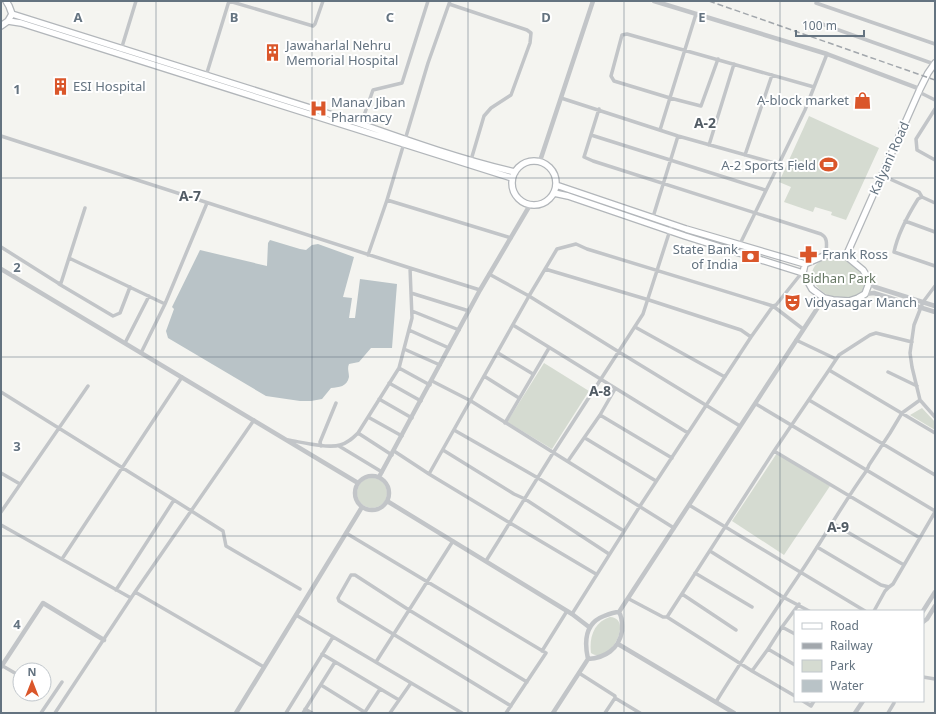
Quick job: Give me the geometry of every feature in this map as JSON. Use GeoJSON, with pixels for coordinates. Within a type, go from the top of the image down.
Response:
{"type":"FeatureCollection","features":[{"type":"Feature","properties":{"kind":"main road"},"geometry":{"type":"LineString","coordinates":[[6,1],[12,14],[120,51],[404,141],[512,178]]}},
{"type":"Feature","properties":{"kind":"main road"},"geometry":{"type":"LineString","coordinates":[[1,26],[8,21],[12,14]]}},
{"type":"Feature","properties":{"kind":"main road"},"geometry":{"type":"LineString","coordinates":[[8,21],[21,23],[206,76],[361,124],[404,141],[515,172]]}},
{"type":"Feature","properties":{"kind":"main road","name":"Kalyani Road"},"geometry":{"type":"LineString","coordinates":[[846,256],[919,90],[935,63]]}},
{"type":"Feature","properties":{"kind":"main road"},"geometry":{"type":"LineString","coordinates":[[540,161],[546,164],[554,173],[556,185],[554,193],[544,203],[538,205],[523,203],[514,192],[512,185],[512,178],[515,172],[518,167],[525,162],[540,161]]}},
{"type":"Feature","properties":{"kind":"main road"},"geometry":{"type":"LineString","coordinates":[[556,185],[672,224],[805,264],[826,255],[846,256],[863,270],[868,278],[868,286],[865,294],[849,301],[824,298],[812,289],[803,273],[805,264]]}},
{"type":"Feature","properties":{"kind":"main road"},"geometry":{"type":"LineString","coordinates":[[554,193],[568,196],[670,231],[803,273]]}},
{"type":"Feature","properties":{"kind":"street"},"geometry":{"type":"LineString","coordinates":[[120,51],[136,1]]}},
{"type":"Feature","properties":{"kind":"street"},"geometry":{"type":"LineString","coordinates":[[206,76],[229,1],[313,26],[323,1]]}},
{"type":"Feature","properties":{"kind":"street"},"geometry":{"type":"LineString","coordinates":[[361,124],[373,90],[402,83],[428,1]]}},
{"type":"Feature","properties":{"kind":"street"},"geometry":{"type":"LineString","coordinates":[[540,161],[593,1]]}},
{"type":"Feature","properties":{"kind":"street"},"geometry":{"type":"LineString","coordinates":[[654,1],[827,54],[919,90],[935,100]]}},
{"type":"Feature","properties":{"kind":"street"},"geometry":{"type":"LineString","coordinates":[[368,255],[387,200],[428,63],[449,3],[527,30],[531,33],[530,43],[511,95],[491,108],[484,116],[470,160]]}},
{"type":"Feature","properties":{"kind":"street"},"geometry":{"type":"LineString","coordinates":[[816,3],[935,44]]}},
{"type":"Feature","properties":{"kind":"street"},"geometry":{"type":"LineString","coordinates":[[660,130],[696,14]]}},
{"type":"Feature","properties":{"kind":"street"},"geometry":{"type":"LineString","coordinates":[[819,23],[935,63]]}},
{"type":"Feature","properties":{"kind":"street"},"geometry":{"type":"LineString","coordinates":[[718,59],[701,106],[614,81],[611,76],[622,35],[627,34],[685,49],[814,87]]}},
{"type":"Feature","properties":{"kind":"street"},"geometry":{"type":"LineString","coordinates":[[740,244],[754,212],[805,110],[827,54]]}},
{"type":"Feature","properties":{"kind":"street"},"geometry":{"type":"LineString","coordinates":[[709,144],[734,64]]}},
{"type":"Feature","properties":{"kind":"street"},"geometry":{"type":"LineString","coordinates":[[745,155],[772,75]]}},
{"type":"Feature","properties":{"kind":"street"},"geometry":{"type":"LineString","coordinates":[[561,98],[599,109],[678,136],[778,164]]}},
{"type":"Feature","properties":{"kind":"street"},"geometry":{"type":"LineString","coordinates":[[599,109],[584,157],[825,235],[827,238],[826,255]]}},
{"type":"Feature","properties":{"kind":"street"},"geometry":{"type":"LineString","coordinates":[[935,109],[916,139],[917,150],[935,160]]}},
{"type":"Feature","properties":{"kind":"street"},"geometry":{"type":"LineString","coordinates":[[591,135],[765,190]]}},
{"type":"Feature","properties":{"kind":"street"},"geometry":{"type":"LineString","coordinates":[[1,136],[480,290]]}},
{"type":"Feature","properties":{"kind":"street"},"geometry":{"type":"LineString","coordinates":[[653,217],[678,136]]}},
{"type":"Feature","properties":{"kind":"street"},"geometry":{"type":"LineString","coordinates":[[882,176],[919,192],[922,198],[935,203]]}},
{"type":"Feature","properties":{"kind":"street"},"geometry":{"type":"LineString","coordinates":[[922,198],[918,199],[905,222],[896,243],[894,252],[935,266]]}},
{"type":"Feature","properties":{"kind":"street"},"geometry":{"type":"LineString","coordinates":[[387,200],[511,238]]}},
{"type":"Feature","properties":{"kind":"street"},"geometry":{"type":"LineString","coordinates":[[141,353],[165,304],[207,203]]}},
{"type":"Feature","properties":{"kind":"street"},"geometry":{"type":"LineString","coordinates":[[380,477],[480,290],[530,205]]}},
{"type":"Feature","properties":{"kind":"street"},"geometry":{"type":"LineString","coordinates":[[58,283],[61,282],[85,208]]}},
{"type":"Feature","properties":{"kind":"street"},"geometry":{"type":"LineString","coordinates":[[905,222],[935,232]]}},
{"type":"Feature","properties":{"kind":"street"},"geometry":{"type":"LineString","coordinates":[[486,561],[553,453],[643,314],[649,300],[672,224]]}},
{"type":"Feature","properties":{"kind":"street"},"geometry":{"type":"LineString","coordinates":[[429,474],[557,249],[576,244],[587,249],[773,306],[803,328]]}},
{"type":"Feature","properties":{"kind":"street"},"geometry":{"type":"LineString","coordinates":[[1,247],[113,316],[120,313],[130,287]]}},
{"type":"Feature","properties":{"kind":"street"},"geometry":{"type":"LineString","coordinates":[[69,258],[165,304]]}},
{"type":"Feature","properties":{"kind":"street"},"geometry":{"type":"LineString","coordinates":[[286,440],[321,446],[340,446],[350,441],[358,433],[399,368],[412,318],[410,268]]}},
{"type":"Feature","properties":{"kind":"street"},"geometry":{"type":"LineString","coordinates":[[1,269],[358,483]]}},
{"type":"Feature","properties":{"kind":"street"},"geometry":{"type":"LineString","coordinates":[[545,269],[649,300],[740,330],[751,337]]}},
{"type":"Feature","properties":{"kind":"street"},"geometry":{"type":"LineString","coordinates":[[542,651],[610,554],[751,337],[773,306],[776,305],[803,273]]}},
{"type":"Feature","properties":{"kind":"street"},"geometry":{"type":"LineString","coordinates":[[489,274],[529,296],[740,426]]}},
{"type":"Feature","properties":{"kind":"street"},"geometry":{"type":"LineString","coordinates":[[868,278],[875,287],[935,306]]}},
{"type":"Feature","properties":{"kind":"street"},"geometry":{"type":"LineString","coordinates":[[935,286],[923,302],[914,325],[910,353],[920,400],[935,417]]}},
{"type":"Feature","properties":{"kind":"street"},"geometry":{"type":"LineString","coordinates":[[412,293],[469,311]]}},
{"type":"Feature","properties":{"kind":"street"},"geometry":{"type":"LineString","coordinates":[[865,294],[874,293],[935,312]]}},
{"type":"Feature","properties":{"kind":"street"},"geometry":{"type":"LineString","coordinates":[[125,343],[148,296]]}},
{"type":"Feature","properties":{"kind":"street"},"geometry":{"type":"LineString","coordinates":[[553,713],[588,659],[586,650],[587,633],[589,627],[601,617],[619,612],[629,599],[740,426],[756,404],[803,328],[824,298]]}},
{"type":"Feature","properties":{"kind":"street"},"geometry":{"type":"LineString","coordinates":[[412,311],[459,330]]}},
{"type":"Feature","properties":{"kind":"street"},"geometry":{"type":"LineString","coordinates":[[513,325],[688,433]]}},
{"type":"Feature","properties":{"kind":"street"},"geometry":{"type":"LineString","coordinates":[[635,327],[725,377]]}},
{"type":"Feature","properties":{"kind":"street"},"geometry":{"type":"LineString","coordinates":[[409,330],[449,348]]}},
{"type":"Feature","properties":{"kind":"street"},"geometry":{"type":"LineString","coordinates":[[667,617],[774,451],[839,355],[870,335],[886,335],[912,342]]}},
{"type":"Feature","properties":{"kind":"street"},"geometry":{"type":"LineString","coordinates":[[796,340],[836,359]]}},
{"type":"Feature","properties":{"kind":"street"},"geometry":{"type":"LineString","coordinates":[[505,423],[518,398],[549,348]]}},
{"type":"Feature","properties":{"kind":"street"},"geometry":{"type":"LineString","coordinates":[[404,349],[440,365]]}},
{"type":"Feature","properties":{"kind":"street"},"geometry":{"type":"LineString","coordinates":[[498,352],[533,374]]}},
{"type":"Feature","properties":{"kind":"street"},"geometry":{"type":"LineString","coordinates":[[399,368],[470,401],[674,528]]}},
{"type":"Feature","properties":{"kind":"street"},"geometry":{"type":"LineString","coordinates":[[829,370],[935,433]]}},
{"type":"Feature","properties":{"kind":"street"},"geometry":{"type":"LineString","coordinates":[[888,372],[917,386]]}},
{"type":"Feature","properties":{"kind":"street"},"geometry":{"type":"LineString","coordinates":[[484,376],[518,398]]}},
{"type":"Feature","properties":{"kind":"street"},"geometry":{"type":"LineString","coordinates":[[62,559],[182,377]]}},
{"type":"Feature","properties":{"kind":"street"},"geometry":{"type":"LineString","coordinates":[[389,383],[421,401]]}},
{"type":"Feature","properties":{"kind":"street"},"geometry":{"type":"LineString","coordinates":[[1,512],[88,386]]}},
{"type":"Feature","properties":{"kind":"street"},"geometry":{"type":"LineString","coordinates":[[568,461],[585,438],[615,389]]}},
{"type":"Feature","properties":{"kind":"street"},"geometry":{"type":"LineString","coordinates":[[1,392],[223,531],[226,546],[300,589]]}},
{"type":"Feature","properties":{"kind":"street"},"geometry":{"type":"LineString","coordinates":[[379,399],[412,418]]}},
{"type":"Feature","properties":{"kind":"street"},"geometry":{"type":"LineString","coordinates":[[809,400],[935,475]]}},
{"type":"Feature","properties":{"kind":"street"},"geometry":{"type":"LineString","coordinates":[[716,702],[783,597],[801,572],[848,496],[867,470],[902,413],[920,400]]}},
{"type":"Feature","properties":{"kind":"street"},"geometry":{"type":"LineString","coordinates":[[321,446],[320,442],[336,403]]}},
{"type":"Feature","properties":{"kind":"street"},"geometry":{"type":"LineString","coordinates":[[756,404],[935,512],[893,584],[885,591],[875,610]]}},
{"type":"Feature","properties":{"kind":"street"},"geometry":{"type":"LineString","coordinates":[[600,415],[672,458]]}},
{"type":"Feature","properties":{"kind":"street"},"geometry":{"type":"LineString","coordinates":[[368,417],[402,436]]}},
{"type":"Feature","properties":{"kind":"street"},"geometry":{"type":"LineString","coordinates":[[55,713],[135,592],[254,420]]}},
{"type":"Feature","properties":{"kind":"street"},"geometry":{"type":"LineString","coordinates":[[454,430],[538,478],[624,531]]}},
{"type":"Feature","properties":{"kind":"street"},"geometry":{"type":"LineString","coordinates":[[358,433],[596,574]]}},
{"type":"Feature","properties":{"kind":"street"},"geometry":{"type":"LineString","coordinates":[[585,438],[656,482]]}},
{"type":"Feature","properties":{"kind":"street"},"geometry":{"type":"LineString","coordinates":[[340,446],[382,472]]}},
{"type":"Feature","properties":{"kind":"street"},"geometry":{"type":"LineString","coordinates":[[442,450],[514,494],[525,499],[610,554]]}},
{"type":"Feature","properties":{"kind":"street"},"geometry":{"type":"LineString","coordinates":[[774,451],[920,538]]}},
{"type":"Feature","properties":{"kind":"street"},"geometry":{"type":"LineString","coordinates":[[1,473],[20,484]]}},
{"type":"Feature","properties":{"kind":"street"},"geometry":{"type":"LineString","coordinates":[[367,476],[380,477],[389,489],[387,501],[383,506],[374,510],[362,507],[357,502],[355,496],[355,489],[358,483],[367,476]]}},
{"type":"Feature","properties":{"kind":"street"},"geometry":{"type":"LineString","coordinates":[[116,590],[174,500]]}},
{"type":"Feature","properties":{"kind":"street"},"geometry":{"type":"LineString","coordinates":[[387,501],[570,612],[589,627]]}},
{"type":"Feature","properties":{"kind":"street"},"geometry":{"type":"LineString","coordinates":[[689,505],[863,610]]}},
{"type":"Feature","properties":{"kind":"street"},"geometry":{"type":"LineString","coordinates":[[236,713],[362,507]]}},
{"type":"Feature","properties":{"kind":"street"},"geometry":{"type":"LineString","coordinates":[[832,523],[904,565]]}},
{"type":"Feature","properties":{"kind":"street"},"geometry":{"type":"LineString","coordinates":[[1,525],[131,598]]}},
{"type":"Feature","properties":{"kind":"street"},"geometry":{"type":"LineString","coordinates":[[346,533],[546,653],[506,713]]}},
{"type":"Feature","properties":{"kind":"street"},"geometry":{"type":"LineString","coordinates":[[376,662],[453,541]]}},
{"type":"Feature","properties":{"kind":"street"},"geometry":{"type":"LineString","coordinates":[[817,547],[881,585],[889,587]]}},
{"type":"Feature","properties":{"kind":"street"},"geometry":{"type":"LineString","coordinates":[[710,550],[783,597],[799,604],[808,610]]}},
{"type":"Feature","properties":{"kind":"street"},"geometry":{"type":"LineString","coordinates":[[695,573],[752,607]]}},
{"type":"Feature","properties":{"kind":"street"},"geometry":{"type":"LineString","coordinates":[[511,706],[339,601],[338,598],[351,575],[355,575],[527,682]]}},
{"type":"Feature","properties":{"kind":"street"},"geometry":{"type":"LineString","coordinates":[[135,592],[264,667]]}},
{"type":"Feature","properties":{"kind":"street"},"geometry":{"type":"LineString","coordinates":[[924,610],[935,592]]}},
{"type":"Feature","properties":{"kind":"street"},"geometry":{"type":"LineString","coordinates":[[682,594],[736,630]]}},
{"type":"Feature","properties":{"kind":"street"},"geometry":{"type":"LineString","coordinates":[[629,599],[663,617],[667,617],[752,671],[794,695]]}},
{"type":"Feature","properties":{"kind":"street"},"geometry":{"type":"LineString","coordinates":[[12,672],[1,666],[43,603],[104,640]]}},
{"type":"Feature","properties":{"kind":"street"},"geometry":{"type":"LineString","coordinates":[[795,610],[799,604]]}},
{"type":"Feature","properties":{"kind":"street"},"geometry":{"type":"LineString","coordinates":[[924,621],[935,606]]}},
{"type":"Feature","properties":{"kind":"street"},"geometry":{"type":"LineString","coordinates":[[752,671],[794,611]]}},
{"type":"Feature","properties":{"kind":"street"},"geometry":{"type":"LineString","coordinates":[[588,659],[603,656],[616,648],[621,638],[622,627],[622,618],[619,612]]}},
{"type":"Feature","properties":{"kind":"street"},"geometry":{"type":"LineString","coordinates":[[296,615],[462,713]]}},
{"type":"Feature","properties":{"kind":"street"},"geometry":{"type":"LineString","coordinates":[[782,627],[794,633]]}},
{"type":"Feature","properties":{"kind":"street"},"geometry":{"type":"LineString","coordinates":[[286,713],[333,637]]}},
{"type":"Feature","properties":{"kind":"street"},"geometry":{"type":"LineString","coordinates":[[618,644],[734,713]]}},
{"type":"Feature","properties":{"kind":"street"},"geometry":{"type":"LineString","coordinates":[[768,649],[794,664]]}},
{"type":"Feature","properties":{"kind":"street"},"geometry":{"type":"LineString","coordinates":[[322,654],[399,700]]}},
{"type":"Feature","properties":{"kind":"street"},"geometry":{"type":"LineString","coordinates":[[312,713],[304,711],[335,662]]}},
{"type":"Feature","properties":{"kind":"street"},"geometry":{"type":"LineString","coordinates":[[579,672],[616,696],[615,698],[640,713]]}},
{"type":"Feature","properties":{"kind":"street"},"geometry":{"type":"LineString","coordinates":[[924,677],[935,679]]}},
{"type":"Feature","properties":{"kind":"street"},"geometry":{"type":"LineString","coordinates":[[41,713],[62,682]]}},
{"type":"Feature","properties":{"kind":"street"},"geometry":{"type":"LineString","coordinates":[[390,713],[411,683]]}},
{"type":"Feature","properties":{"kind":"street"},"geometry":{"type":"LineString","coordinates":[[321,685],[366,712],[380,689]]}},
{"type":"Feature","properties":{"kind":"street"},"geometry":{"type":"LineString","coordinates":[[605,713],[615,698]]}},
{"type":"Feature","properties":{"kind":"street"},"geometry":{"type":"LineString","coordinates":[[805,702],[811,706],[813,702]]}},
{"type":"Feature","properties":{"kind":"street"},"geometry":{"type":"LineString","coordinates":[[854,713],[861,702]]}},
{"type":"Feature","properties":{"kind":"street"},"geometry":{"type":"LineString","coordinates":[[888,713],[894,703]]}},
{"type":"Feature","properties":{"kind":"green space","name":"A-2 Sports Field"},"geometry":{"type":"Polygon","coordinates":[[[809,116],[879,148],[846,220],[831,215],[832,212],[815,207],[813,212],[784,202],[791,187],[779,182],[809,116]]]}},
{"type":"Feature","properties":{"kind":"green space","name":"Bidhan Park"},"geometry":{"type":"Polygon","coordinates":[[[834,257],[844,258],[854,263],[859,269],[867,283],[862,294],[847,298],[834,297],[823,292],[816,285],[812,276],[814,268],[821,261],[834,257]]]}},
{"type":"Feature","properties":{"kind":"green space"},"geometry":{"type":"Polygon","coordinates":[[[544,363],[589,391],[552,449],[507,422],[544,363]]]}},
{"type":"Feature","properties":{"kind":"green space"},"geometry":{"type":"Polygon","coordinates":[[[922,408],[935,422],[935,430],[910,415],[922,408]]]}},
{"type":"Feature","properties":{"kind":"green space"},"geometry":{"type":"Polygon","coordinates":[[[777,453],[830,486],[784,555],[732,521],[777,453]]]}},
{"type":"Feature","properties":{"kind":"green space"},"geometry":{"type":"Polygon","coordinates":[[[372,478],[383,482],[387,493],[383,504],[372,508],[361,504],[357,493],[361,482],[372,478]]]}},
{"type":"Feature","properties":{"kind":"green space"},"geometry":{"type":"Polygon","coordinates":[[[610,617],[617,619],[620,625],[620,632],[617,640],[612,648],[605,653],[598,655],[591,653],[591,641],[596,626],[600,622],[610,617]]]}},
{"type":"Feature","properties":{"kind":"water"},"geometry":{"type":"Polygon","coordinates":[[[270,240],[306,250],[312,245],[318,244],[354,257],[343,297],[352,298],[349,318],[355,318],[360,279],[397,284],[392,348],[371,348],[359,362],[349,364],[349,377],[345,385],[331,388],[322,399],[300,401],[266,396],[168,338],[166,331],[174,309],[172,307],[200,250],[267,266],[268,243],[270,240]]]}},
{"type":"Feature","properties":{"kind":"railway"},"geometry":{"type":"LineString","coordinates":[[709,1],[935,80]]}},
{"type":"Feature","properties":{"kind":"place","name":"Jawaharlal Nehru Memorial Hospital"},"geometry":{"type":"Point","coordinates":[273,52]}},
{"type":"Feature","properties":{"kind":"place","name":"ESI Hospital"},"geometry":{"type":"Point","coordinates":[60,86]}},
{"type":"Feature","properties":{"kind":"place","name":"A-block market"},"geometry":{"type":"Point","coordinates":[862,100]}},
{"type":"Feature","properties":{"kind":"place","name":"Manav Jiban Pharmacy"},"geometry":{"type":"Point","coordinates":[318,109]}},
{"type":"Feature","properties":{"kind":"place","name":"A-2 Sports Field"},"geometry":{"type":"Point","coordinates":[829,165]}},
{"type":"Feature","properties":{"kind":"place","name":"Frank Ross"},"geometry":{"type":"Point","coordinates":[809,254]}},
{"type":"Feature","properties":{"kind":"place","name":"State Bank of India"},"geometry":{"type":"Point","coordinates":[751,256]}},
{"type":"Feature","properties":{"kind":"place","name":"Vidyasagar Manch"},"geometry":{"type":"Point","coordinates":[792,302]}},
{"type":"Feature","properties":{"kind":"district","name":"A-2"},"geometry":{"type":"Point","coordinates":[705,122]}},
{"type":"Feature","properties":{"kind":"district","name":"A-7"},"geometry":{"type":"Point","coordinates":[190,195]}},
{"type":"Feature","properties":{"kind":"district","name":"A-8"},"geometry":{"type":"Point","coordinates":[600,390]}},
{"type":"Feature","properties":{"kind":"district","name":"A-9"},"geometry":{"type":"Point","coordinates":[838,526]}}]}
